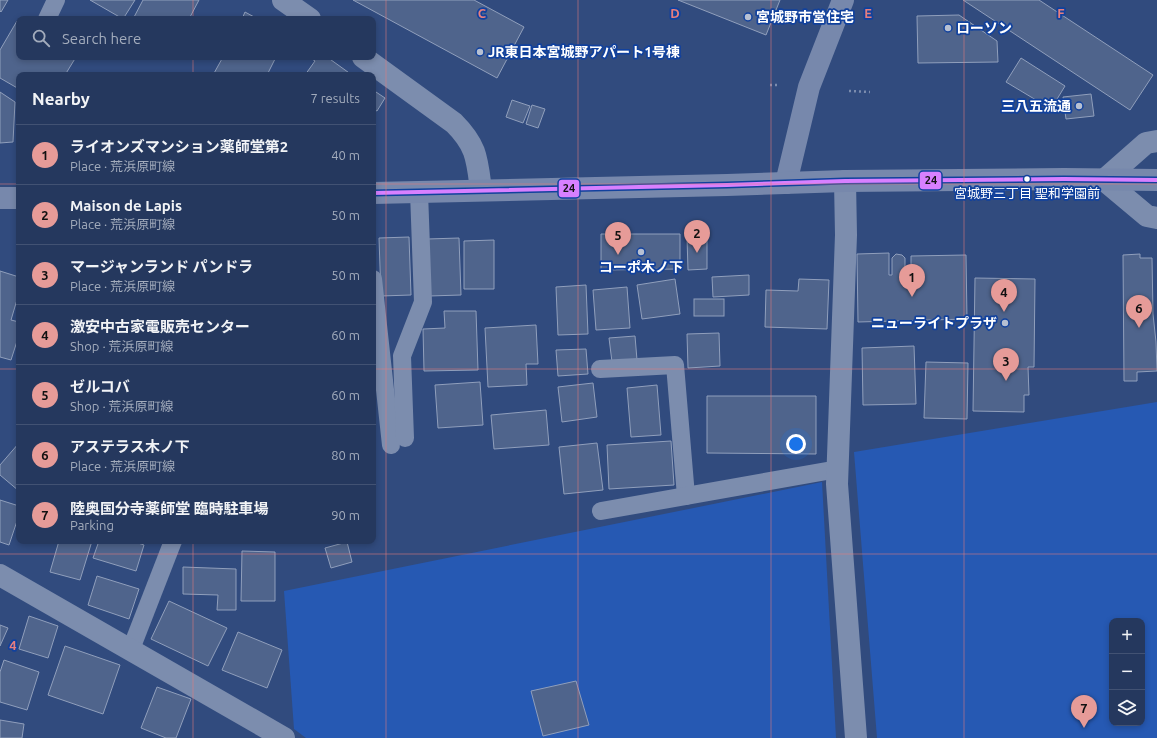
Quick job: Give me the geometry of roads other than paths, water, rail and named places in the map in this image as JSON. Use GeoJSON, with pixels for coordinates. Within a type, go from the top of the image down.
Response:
{"type":"FeatureCollection","features":[{"type":"Feature","properties":{"kind":"main road"},"geometry":{"type":"LineString","coordinates":[[786,183],[809,88],[843,0]]}},
{"type":"Feature","properties":{"kind":"main road"},"geometry":{"type":"LineString","coordinates":[[376,193],[845,181],[1157,180]]}},
{"type":"Feature","properties":{"kind":"main road"},"geometry":{"type":"LineString","coordinates":[[0,198],[16,198]]}},
{"type":"Feature","properties":{"kind":"street"},"geometry":{"type":"LineString","coordinates":[[283,0],[306,16]]}},
{"type":"Feature","properties":{"kind":"street"},"geometry":{"type":"LineString","coordinates":[[367,60],[454,123],[464,133],[474,150],[481,190]]}},
{"type":"Feature","properties":{"kind":"street"},"geometry":{"type":"LineString","coordinates":[[1157,141],[1146,143],[1104,180],[1147,216],[1157,218]]}},
{"type":"Feature","properties":{"kind":"street"},"geometry":{"type":"LineString","coordinates":[[845,181],[846,235],[837,484],[856,738]]}},
{"type":"Feature","properties":{"kind":"street"},"geometry":{"type":"LineString","coordinates":[[0,575],[284,738]]}},
{"type":"Feature","properties":{"kind":"lane"},"geometry":{"type":"LineString","coordinates":[[48,16],[56,0]]}},
{"type":"Feature","properties":{"kind":"lane"},"geometry":{"type":"LineString","coordinates":[[376,298],[398,441],[402,356],[423,302],[419,192]]}},
{"type":"Feature","properties":{"kind":"lane"},"geometry":{"type":"LineString","coordinates":[[600,369],[676,365],[686,496]]}},
{"type":"Feature","properties":{"kind":"lane"},"geometry":{"type":"LineString","coordinates":[[601,511],[838,469]]}},
{"type":"Feature","properties":{"kind":"lane"},"geometry":{"type":"LineString","coordinates":[[131,649],[172,544]]}},
{"type":"Feature","properties":{"kind":"place","name":"宮城野市営住宅"},"geometry":{"type":"Point","coordinates":[748,17]}},
{"type":"Feature","properties":{"kind":"place","name":"ローソン"},"geometry":{"type":"Point","coordinates":[948,28]}},
{"type":"Feature","properties":{"kind":"place","name":"JR東日本宮城野アパート1号棟"},"geometry":{"type":"Point","coordinates":[480,52]}},
{"type":"Feature","properties":{"kind":"place","name":"三八五流通"},"geometry":{"type":"Point","coordinates":[1079,106]}},
{"type":"Feature","properties":{"kind":"place","name":"宮城野三丁目 聖和学園前"},"geometry":{"type":"Point","coordinates":[1027,179]}},
{"type":"Feature","properties":{"kind":"place","name":"コーポ木ノ下"},"geometry":{"type":"Point","coordinates":[641,252]}},
{"type":"Feature","properties":{"kind":"place","name":"Maison de Lapis"},"geometry":{"type":"Point","coordinates":[697,253]}},
{"type":"Feature","properties":{"kind":"place","name":"ゼルコバ"},"geometry":{"type":"Point","coordinates":[618,255]}},
{"type":"Feature","properties":{"kind":"place","name":"ライオンズマンション薬師堂第2"},"geometry":{"type":"Point","coordinates":[912,297]}},
{"type":"Feature","properties":{"kind":"place","name":"激安中古家電販売センター"},"geometry":{"type":"Point","coordinates":[1004,312]}},
{"type":"Feature","properties":{"kind":"place","name":"ニューライトプラザ"},"geometry":{"type":"Point","coordinates":[1005,323]}},
{"type":"Feature","properties":{"kind":"place","name":"アステラス木ノ下"},"geometry":{"type":"Point","coordinates":[1139,328]}},
{"type":"Feature","properties":{"kind":"place","name":"マージャンランド パンドラ"},"geometry":{"type":"Point","coordinates":[1006,381]}},
{"type":"Feature","properties":{"kind":"place","name":"陸奥国分寺薬師堂 臨時駐車場"},"geometry":{"type":"Point","coordinates":[1084,728]}}]}
